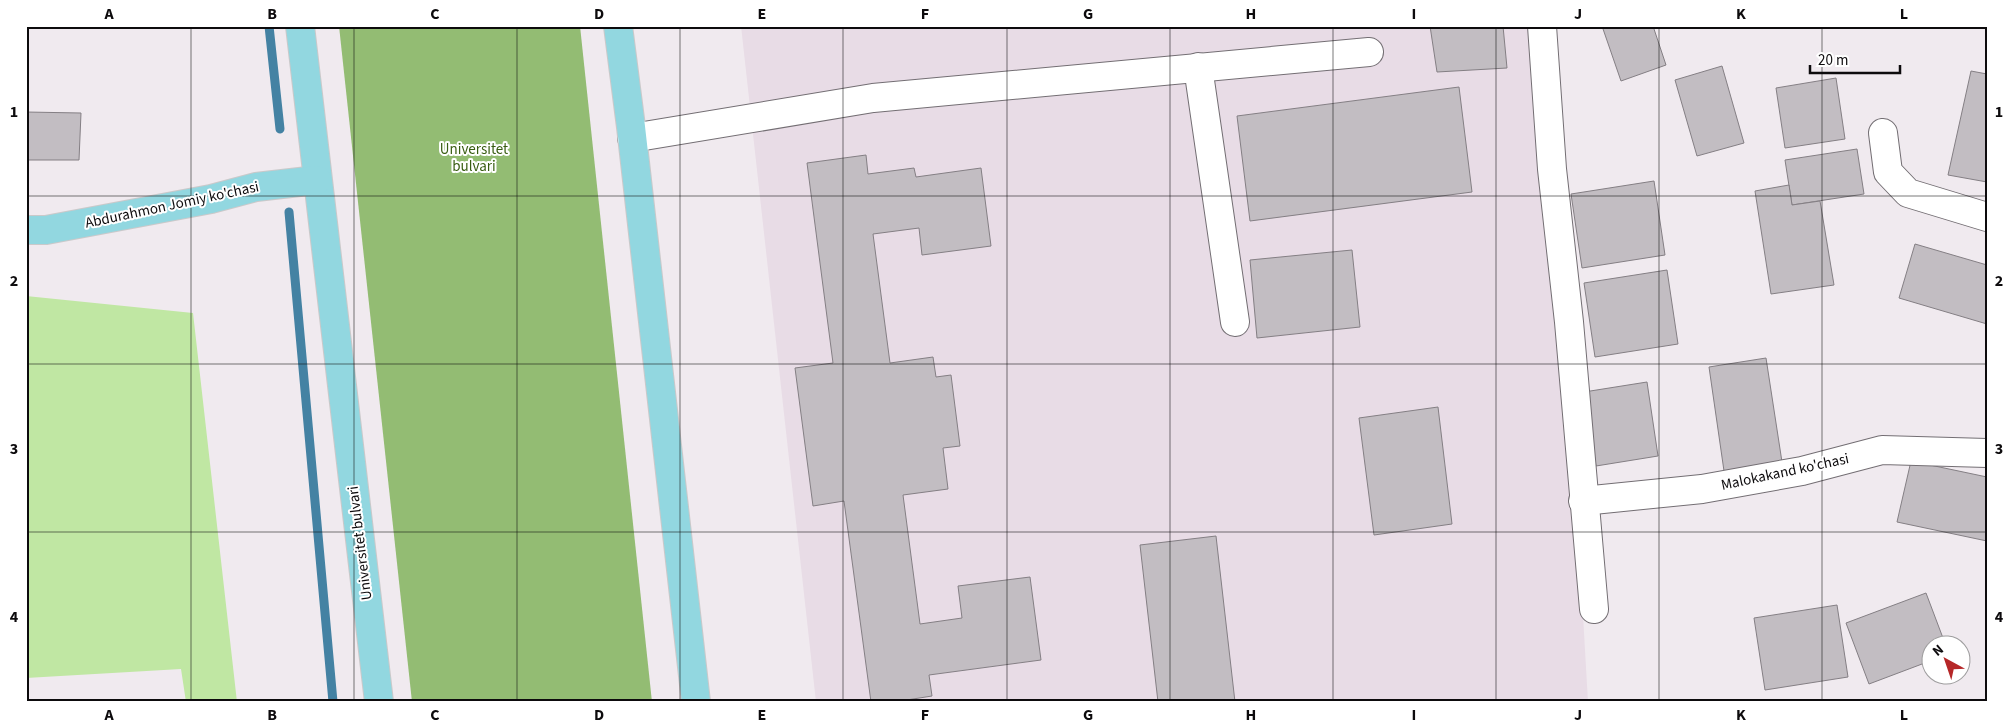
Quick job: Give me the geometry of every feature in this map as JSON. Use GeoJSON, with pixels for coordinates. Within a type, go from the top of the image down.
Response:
{"type":"FeatureCollection","features":[{"type":"Feature","properties":{"kind":"main road","name":"Universitet bulvari"},"geometry":{"type":"LineString","coordinates":[[300,26],[379,702]]}},
{"type":"Feature","properties":{"kind":"main road"},"geometry":{"type":"LineString","coordinates":[[618,26],[696,702]]}},
{"type":"Feature","properties":{"kind":"main road","name":"Abdurahmon Jomiy ko'chasi"},"geometry":{"type":"LineString","coordinates":[[26,230],[46,230],[211,199],[256,187],[317,180]]}},
{"type":"Feature","properties":{"kind":"street"},"geometry":{"type":"LineString","coordinates":[[1542,26],[1552,169],[1569,322],[1583,501],[1594,609]]}},
{"type":"Feature","properties":{"kind":"street"},"geometry":{"type":"LineString","coordinates":[[632,138],[873,98],[1369,52]]}},
{"type":"Feature","properties":{"kind":"street"},"geometry":{"type":"LineString","coordinates":[[1198,67],[1234,322]]}},
{"type":"Feature","properties":{"kind":"street"},"geometry":{"type":"LineString","coordinates":[[1883,133],[1888,172],[1908,193],[1987,217]]}},
{"type":"Feature","properties":{"kind":"street","name":"Malokakand ko'chasi"},"geometry":{"type":"LineString","coordinates":[[1583,501],[1702,489],[1802,471],[1882,450],[1987,453]]}},
{"type":"Feature","properties":{"kind":"shaded area"},"geometry":{"type":"Polygon","coordinates":[[[741,26],[1549,26],[1588,702],[816,702],[741,26]]]}},
{"type":"Feature","properties":{"kind":"green space","name":"Universitet bulvari"},"geometry":{"type":"Polygon","coordinates":[[[339,26],[580,26],[652,702],[412,702],[339,26]]]}},
{"type":"Feature","properties":{"kind":"green space"},"geometry":{"type":"Polygon","coordinates":[[[26,296],[193,313],[237,702],[186,702],[181,669],[26,678],[26,296]]]}},
{"type":"Feature","properties":{"kind":"building"},"geometry":{"type":"Polygon","coordinates":[[[1430,26],[1503,26],[1507,68],[1437,72],[1430,26]]]}},
{"type":"Feature","properties":{"kind":"building"},"geometry":{"type":"Polygon","coordinates":[[[1602,26],[1653,26],[1666,65],[1621,81],[1602,26]]]}},
{"type":"Feature","properties":{"kind":"building"},"geometry":{"type":"Polygon","coordinates":[[[1722,66],[1744,143],[1697,156],[1675,80],[1722,66]]]}},
{"type":"Feature","properties":{"kind":"building"},"geometry":{"type":"Polygon","coordinates":[[[1971,71],[1987,74],[1987,182],[1948,175],[1971,71]]]}},
{"type":"Feature","properties":{"kind":"building"},"geometry":{"type":"Polygon","coordinates":[[[1836,78],[1845,139],[1785,148],[1776,88],[1836,78]]]}},
{"type":"Feature","properties":{"kind":"building"},"geometry":{"type":"Polygon","coordinates":[[[1459,87],[1472,192],[1250,221],[1237,116],[1459,87]]]}},
{"type":"Feature","properties":{"kind":"building"},"geometry":{"type":"Polygon","coordinates":[[[26,112],[81,113],[79,160],[26,160],[26,112]]]}},
{"type":"Feature","properties":{"kind":"building"},"geometry":{"type":"Polygon","coordinates":[[[1857,149],[1864,194],[1792,205],[1785,160],[1857,149]]]}},
{"type":"Feature","properties":{"kind":"building"},"geometry":{"type":"Polygon","coordinates":[[[866,155],[868,174],[914,168],[916,177],[981,168],[991,246],[922,255],[919,228],[873,234],[890,363],[933,357],[936,377],[951,375],[960,446],[943,448],[948,489],[903,495],[920,624],[962,618],[958,586],[1030,577],[1041,660],[929,675],[932,696],[894,702],[871,702],[844,501],[813,506],[795,368],[833,363],[807,163],[866,155]]]}},
{"type":"Feature","properties":{"kind":"building"},"geometry":{"type":"Polygon","coordinates":[[[1654,181],[1665,255],[1582,268],[1571,194],[1654,181]]]}},
{"type":"Feature","properties":{"kind":"building"},"geometry":{"type":"Polygon","coordinates":[[[1789,185],[1792,205],[1820,201],[1834,285],[1771,294],[1755,191],[1789,185]]]}},
{"type":"Feature","properties":{"kind":"building"},"geometry":{"type":"Polygon","coordinates":[[[1915,244],[1987,265],[1987,324],[1899,298],[1915,244]]]}},
{"type":"Feature","properties":{"kind":"building"},"geometry":{"type":"Polygon","coordinates":[[[1352,250],[1360,327],[1257,338],[1250,260],[1352,250]]]}},
{"type":"Feature","properties":{"kind":"building"},"geometry":{"type":"Polygon","coordinates":[[[1667,270],[1678,344],[1595,357],[1584,283],[1667,270]]]}},
{"type":"Feature","properties":{"kind":"building"},"geometry":{"type":"Polygon","coordinates":[[[1766,358],[1782,462],[1724,471],[1709,367],[1766,358]]]}},
{"type":"Feature","properties":{"kind":"building"},"geometry":{"type":"Polygon","coordinates":[[[1647,382],[1658,456],[1596,466],[1584,392],[1647,382]]]}},
{"type":"Feature","properties":{"kind":"building"},"geometry":{"type":"Polygon","coordinates":[[[1438,407],[1452,524],[1374,535],[1359,418],[1438,407]]]}},
{"type":"Feature","properties":{"kind":"building"},"geometry":{"type":"Polygon","coordinates":[[[1911,461],[1987,477],[1987,541],[1897,522],[1911,461]]]}},
{"type":"Feature","properties":{"kind":"building"},"geometry":{"type":"Polygon","coordinates":[[[1216,536],[1235,702],[1158,702],[1140,545],[1216,536]]]}},
{"type":"Feature","properties":{"kind":"building"},"geometry":{"type":"Polygon","coordinates":[[[1926,593],[1942,636],[1920,636],[1920,665],[1869,684],[1846,623],[1926,593]]]}},
{"type":"Feature","properties":{"kind":"building"},"geometry":{"type":"Polygon","coordinates":[[[1837,605],[1848,677],[1765,690],[1754,618],[1837,605]]]}},
{"type":"Feature","properties":{"kind":"waterway"},"geometry":{"type":"LineString","coordinates":[[269,26],[280,129]]}},
{"type":"Feature","properties":{"kind":"waterway"},"geometry":{"type":"LineString","coordinates":[[289,212],[333,702]]}}]}
